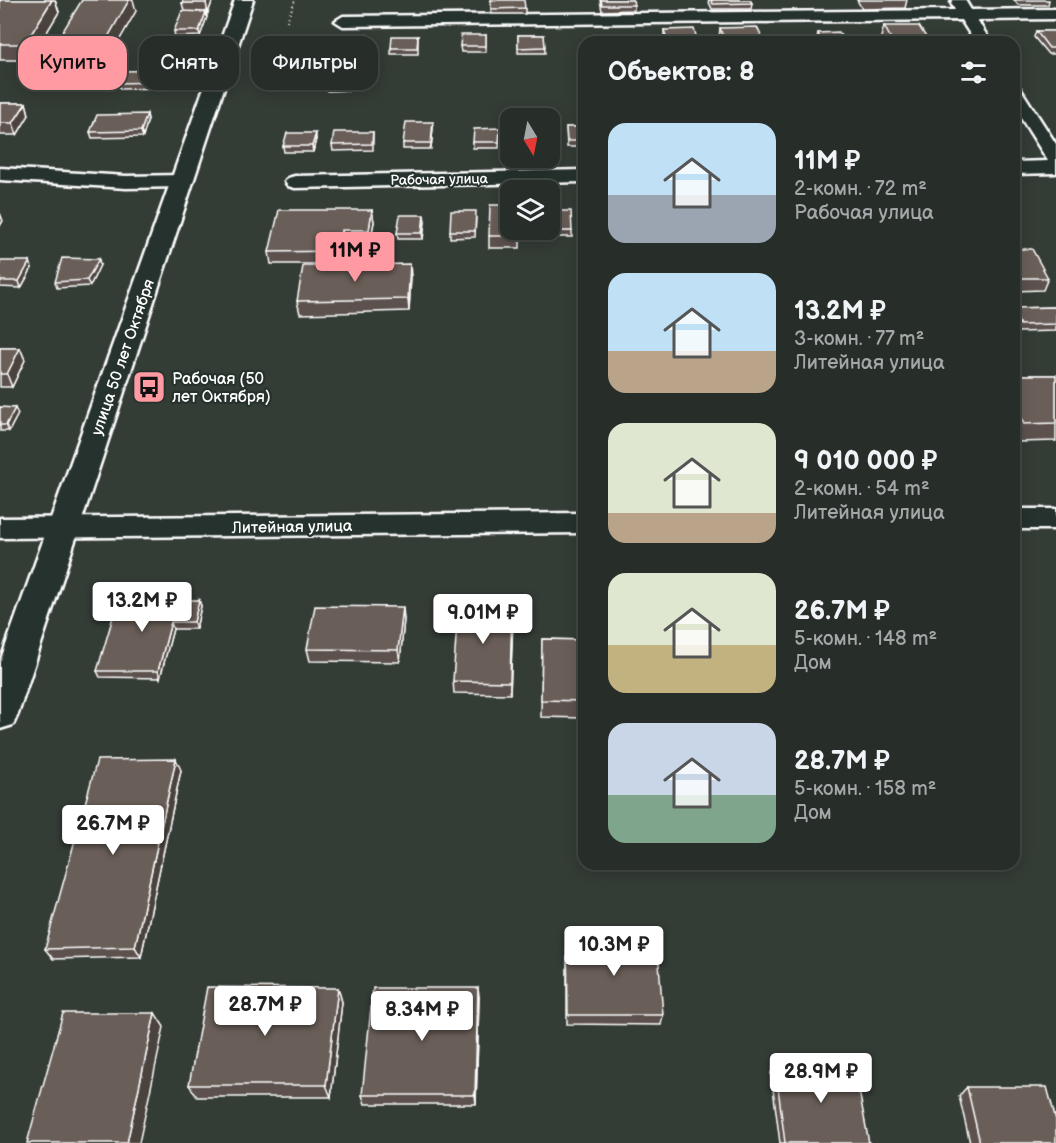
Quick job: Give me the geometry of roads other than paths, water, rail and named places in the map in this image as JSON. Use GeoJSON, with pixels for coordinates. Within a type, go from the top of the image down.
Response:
{"type":"FeatureCollection","features":[{"type":"Feature","properties":{"kind":"main road","name":"улица 50 лет Октября"},"geometry":{"type":"LineString","coordinates":[[0,714],[244,0]]}},
{"type":"Feature","properties":{"kind":"street"},"geometry":{"type":"LineString","coordinates":[[957,0],[979,36]]}},
{"type":"Feature","properties":{"kind":"street"},"geometry":{"type":"LineString","coordinates":[[344,21],[1056,14]]}},
{"type":"Feature","properties":{"kind":"street"},"geometry":{"type":"LineString","coordinates":[[1020,102],[1056,159]]}},
{"type":"Feature","properties":{"kind":"street"},"geometry":{"type":"LineString","coordinates":[[1020,168],[1056,167]]}},
{"type":"Feature","properties":{"kind":"street"},"geometry":{"type":"LineString","coordinates":[[0,174],[126,182],[182,181]]}},
{"type":"Feature","properties":{"kind":"street","name":"Рабочая улица"},"geometry":{"type":"LineString","coordinates":[[295,182],[578,176]]}},
{"type":"Feature","properties":{"kind":"street"},"geometry":{"type":"LineString","coordinates":[[1020,519],[1056,519]]}},
{"type":"Feature","properties":{"kind":"street","name":"Литейная улица"},"geometry":{"type":"LineString","coordinates":[[0,528],[578,523]]}},
{"type":"Feature","properties":{"kind":"place","name":"Рабочая (50 лет Октября)"},"geometry":{"type":"Point","coordinates":[149,387]}}]}
